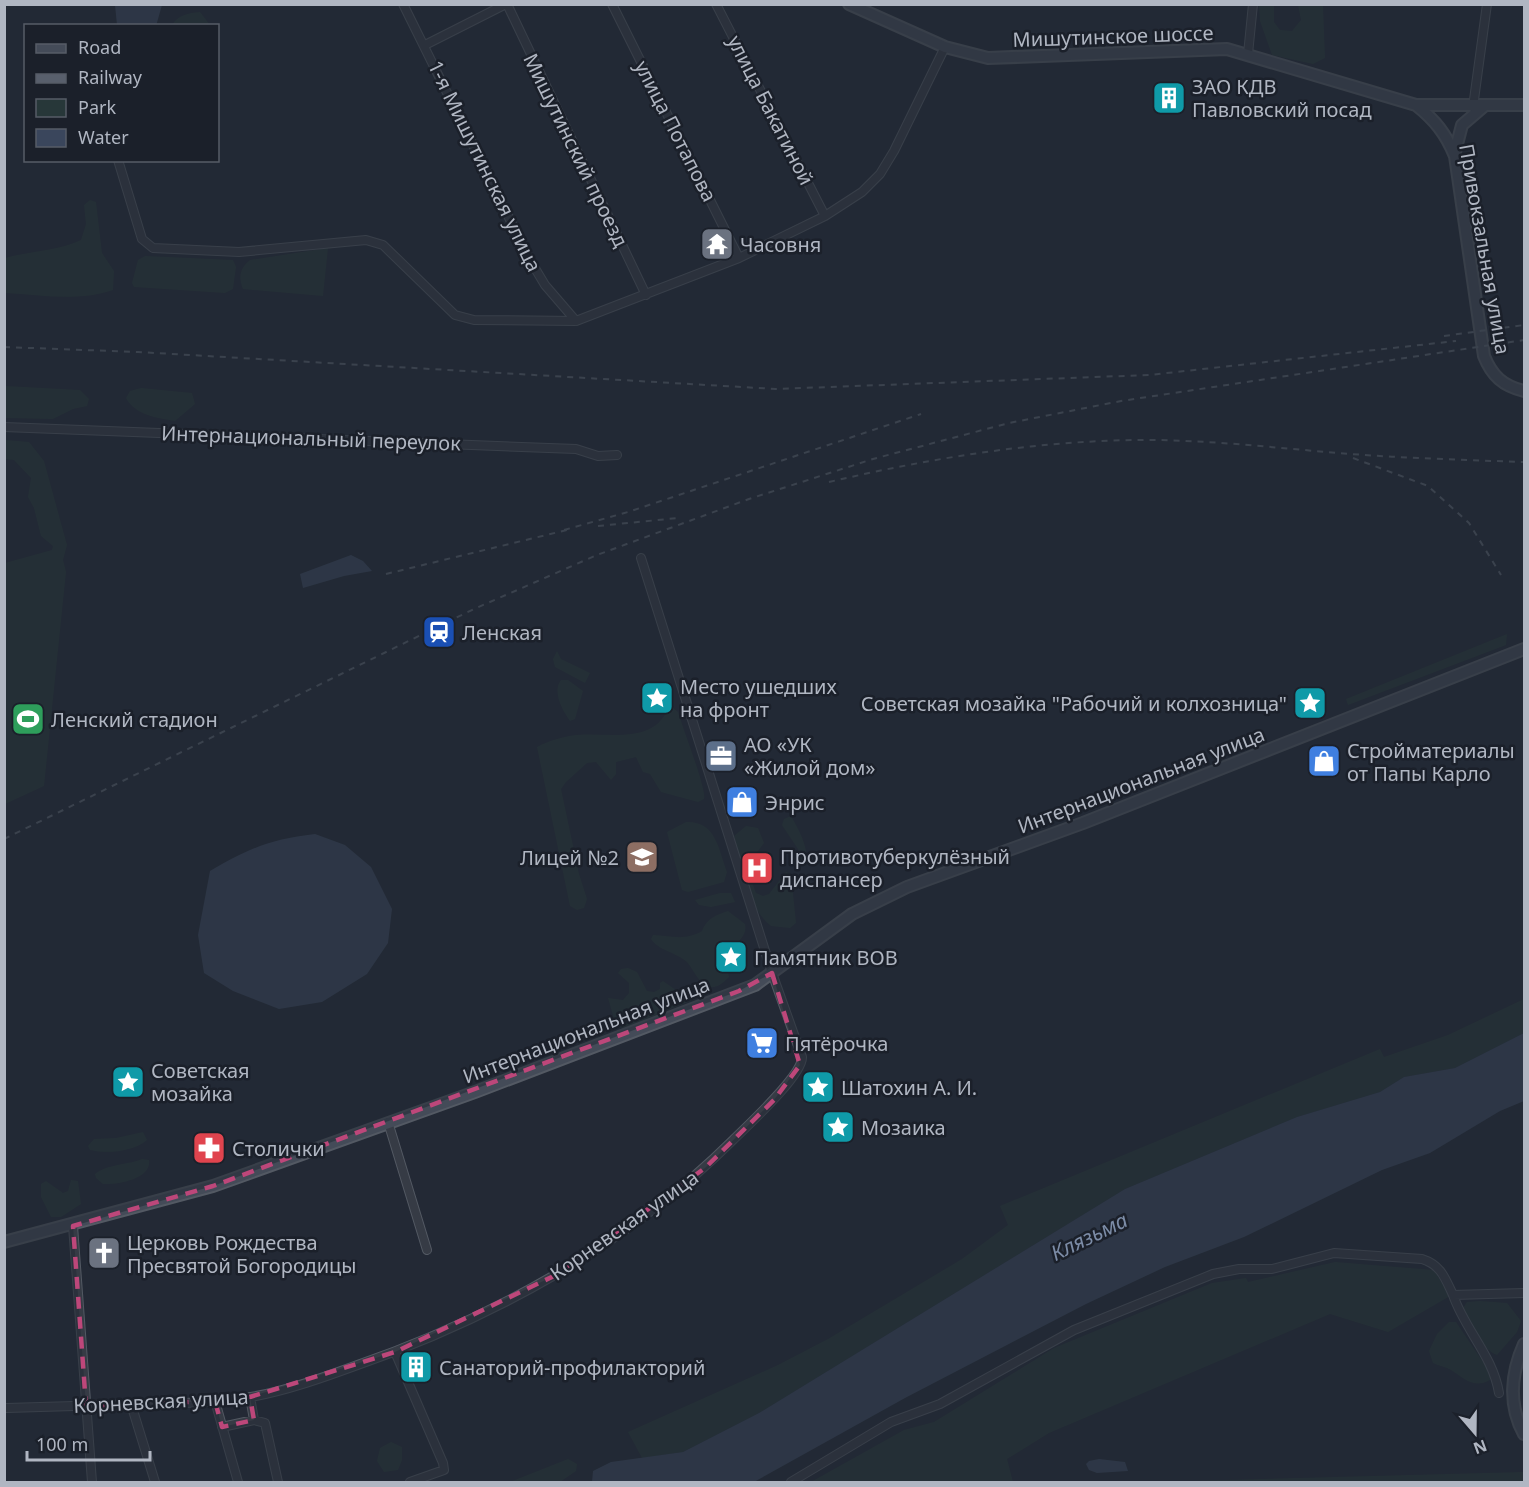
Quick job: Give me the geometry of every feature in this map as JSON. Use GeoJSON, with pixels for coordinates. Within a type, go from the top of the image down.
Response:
{"type":"FeatureCollection","features":[{"type":"Feature","properties":{"kind":"street","name":"1-я Мишутинская улица"},"geometry":{"type":"LineString","coordinates":[[404,4],[530,260],[545,285],[576,321]]}},
{"type":"Feature","properties":{"kind":"street"},"geometry":{"type":"LineString","coordinates":[[425,45],[507,4]]}},
{"type":"Feature","properties":{"kind":"street","name":"Мишутинский проезд"},"geometry":{"type":"LineString","coordinates":[[507,4],[646,295]]}},
{"type":"Feature","properties":{"kind":"street","name":"улица Потапова"},"geometry":{"type":"LineString","coordinates":[[612,4],[739,258]]}},
{"type":"Feature","properties":{"kind":"street","name":"улица Бакатиной"},"geometry":{"type":"LineString","coordinates":[[716,4],[825,216]]}},
{"type":"Feature","properties":{"kind":"street","name":"Мишутинское шоссе"},"geometry":{"type":"LineString","coordinates":[[849,4],[945,47],[973,55],[1002,58],[1210,48],[1248,54],[1416,105]]}},
{"type":"Feature","properties":{"kind":"street"},"geometry":{"type":"LineString","coordinates":[[1248,54],[1253,4]]}},
{"type":"Feature","properties":{"kind":"street"},"geometry":{"type":"LineString","coordinates":[[1455,156],[1456,140],[1462,125],[1478,107],[1487,4]]}},
{"type":"Feature","properties":{"kind":"street"},"geometry":{"type":"LineString","coordinates":[[119,162],[142,239],[153,248],[239,252],[366,240],[383,245],[455,315],[474,320],[576,321],[739,258],[825,216],[862,192],[880,174],[945,47]]}},
{"type":"Feature","properties":{"kind":"street"},"geometry":{"type":"LineString","coordinates":[[1416,105],[1478,107],[1524,105]]}},
{"type":"Feature","properties":{"kind":"street","name":"Привокзальная улица"},"geometry":{"type":"LineString","coordinates":[[1416,105],[1435,121],[1448,139],[1455,156],[1484,356],[1496,378],[1512,388],[1524,391]]}},
{"type":"Feature","properties":{"kind":"street","name":"Интернациональный переулок"},"geometry":{"type":"LineString","coordinates":[[4,427],[576,449],[598,456],[617,455]]}},
{"type":"Feature","properties":{"kind":"street"},"geometry":{"type":"LineString","coordinates":[[641,558],[771,974]]}},
{"type":"Feature","properties":{"kind":"street","name":"Интернациональная улица"},"geometry":{"type":"LineString","coordinates":[[4,1242],[73,1226],[213,1186],[756,985],[852,914],[907,887],[1083,823],[1524,649]]}},
{"type":"Feature","properties":{"kind":"street","name":"Корневская улица"},"geometry":{"type":"LineString","coordinates":[[4,1408],[215,1401],[250,1397],[314,1380],[395,1352],[533,1288],[616,1236],[705,1168],[774,1100],[802,1061],[771,974]]}},
{"type":"Feature","properties":{"kind":"street"},"geometry":{"type":"LineString","coordinates":[[388,1122],[428,1250]]}},
{"type":"Feature","properties":{"kind":"street"},"geometry":{"type":"LineString","coordinates":[[73,1226],[92,1482]]}},
{"type":"Feature","properties":{"kind":"street"},"geometry":{"type":"LineString","coordinates":[[791,1482],[891,1422],[940,1404],[1064,1335],[1213,1274],[1239,1269],[1272,1269],[1334,1253],[1422,1259],[1440,1268],[1453,1295],[1458,1312],[1496,1377],[1499,1393]]}},
{"type":"Feature","properties":{"kind":"street"},"geometry":{"type":"LineString","coordinates":[[1453,1295],[1524,1293]]}},
{"type":"Feature","properties":{"kind":"street"},"geometry":{"type":"LineString","coordinates":[[1524,1344],[1512,1379],[1516,1410],[1524,1434]]}},
{"type":"Feature","properties":{"kind":"street"},"geometry":{"type":"LineString","coordinates":[[395,1352],[439,1450],[444,1470],[410,1482]]}},
{"type":"Feature","properties":{"kind":"street"},"geometry":{"type":"LineString","coordinates":[[250,1397],[254,1420]]}},
{"type":"Feature","properties":{"kind":"street"},"geometry":{"type":"LineString","coordinates":[[215,1401],[238,1482]]}},
{"type":"Feature","properties":{"kind":"street"},"geometry":{"type":"LineString","coordinates":[[131,1404],[155,1482]]}},
{"type":"Feature","properties":{"kind":"street"},"geometry":{"type":"LineString","coordinates":[[222,1427],[254,1420],[265,1423],[278,1482]]}},
{"type":"Feature","properties":{"kind":"highlighted area"},"geometry":{"type":"Polygon","coordinates":[[[772,973],[800,1065],[774,1100],[705,1168],[558,1274],[395,1352],[250,1397],[254,1420],[222,1427],[215,1401],[86,1406],[73,1226],[213,1186],[739,991],[772,973]]]}},
{"type":"Feature","properties":{"kind":"green space"},"geometry":{"type":"Polygon","coordinates":[[[1259,5],[1274,5],[1274,22],[1280,30],[1292,31],[1301,20],[1298,5],[1323,5],[1325,58],[1313,64],[1272,55],[1260,21],[1259,5]]]}},
{"type":"Feature","properties":{"kind":"green space"},"geometry":{"type":"Polygon","coordinates":[[[200,12],[209,24],[173,24],[177,19],[200,12]]]}},
{"type":"Feature","properties":{"kind":"green space"},"geometry":{"type":"Polygon","coordinates":[[[90,200],[96,202],[102,253],[114,271],[113,290],[73,297],[5,293],[5,258],[81,240],[86,224],[84,205],[90,200]]]}},
{"type":"Feature","properties":{"kind":"green space"},"geometry":{"type":"Polygon","coordinates":[[[328,248],[323,296],[243,289],[241,273],[250,260],[328,248]]]}},
{"type":"Feature","properties":{"kind":"green space"},"geometry":{"type":"Polygon","coordinates":[[[145,256],[233,260],[236,267],[233,289],[225,293],[134,287],[132,283],[138,260],[145,256]]]}},
{"type":"Feature","properties":{"kind":"green space"},"geometry":{"type":"Polygon","coordinates":[[[5,386],[80,390],[89,399],[87,406],[73,409],[53,419],[5,418],[5,386]]]}},
{"type":"Feature","properties":{"kind":"green space"},"geometry":{"type":"Polygon","coordinates":[[[141,388],[192,393],[195,404],[175,421],[154,417],[135,408],[126,398],[130,391],[141,388]]]}},
{"type":"Feature","properties":{"kind":"green space","name":"Ленский стадион"},"geometry":{"type":"Polygon","coordinates":[[[5,440],[29,442],[44,461],[67,545],[63,560],[66,572],[44,786],[5,804],[5,563],[52,550],[53,546],[41,536],[34,508],[28,497],[31,478],[14,460],[5,459],[5,440]]]}},
{"type":"Feature","properties":{"kind":"green space"},"geometry":{"type":"Polygon","coordinates":[[[1507,634],[1506,645],[1348,705],[1346,699],[1507,634]]]}},
{"type":"Feature","properties":{"kind":"green space"},"geometry":{"type":"Polygon","coordinates":[[[557,651],[561,659],[590,673],[585,683],[555,667],[553,659],[557,651]]]}},
{"type":"Feature","properties":{"kind":"green space"},"geometry":{"type":"Polygon","coordinates":[[[561,680],[568,680],[583,691],[575,719],[570,721],[561,706],[558,695],[558,684],[561,680]]]}},
{"type":"Feature","properties":{"kind":"green space"},"geometry":{"type":"Polygon","coordinates":[[[673,708],[678,712],[694,757],[704,799],[698,802],[661,792],[650,774],[643,772],[636,757],[616,762],[616,774],[611,780],[596,762],[587,763],[561,789],[579,874],[587,899],[584,908],[577,910],[570,906],[537,747],[556,739],[572,736],[641,732],[652,728],[668,709],[673,708]]]}},
{"type":"Feature","properties":{"kind":"green space"},"geometry":{"type":"Polygon","coordinates":[[[791,816],[805,845],[807,857],[806,863],[802,866],[798,849],[782,825],[784,819],[791,816]]]}},
{"type":"Feature","properties":{"kind":"green space"},"geometry":{"type":"Polygon","coordinates":[[[686,822],[704,826],[710,831],[718,845],[727,872],[724,882],[688,892],[682,890],[667,832],[686,822]]]}},
{"type":"Feature","properties":{"kind":"green space"},"geometry":{"type":"Polygon","coordinates":[[[746,826],[758,828],[764,843],[749,863],[749,874],[756,893],[763,896],[769,894],[786,872],[791,874],[796,923],[790,928],[771,926],[756,908],[750,896],[734,836],[746,826]]]}},
{"type":"Feature","properties":{"kind":"green space"},"geometry":{"type":"Polygon","coordinates":[[[720,893],[731,893],[735,902],[711,907],[699,905],[695,900],[720,893]]]}},
{"type":"Feature","properties":{"kind":"green space"},"geometry":{"type":"Polygon","coordinates":[[[728,911],[745,924],[745,929],[742,937],[725,954],[729,977],[718,986],[706,986],[687,962],[658,946],[651,939],[653,935],[678,937],[696,934],[702,931],[712,918],[728,911]]]}},
{"type":"Feature","properties":{"kind":"green space"},"geometry":{"type":"Polygon","coordinates":[[[628,968],[637,972],[647,991],[654,992],[660,989],[660,983],[663,981],[676,990],[693,995],[695,999],[624,1028],[616,1026],[608,998],[623,1000],[629,993],[629,983],[618,973],[621,969],[628,968]]]}},
{"type":"Feature","properties":{"kind":"green space"},"geometry":{"type":"Polygon","coordinates":[[[1524,999],[1524,1033],[1455,1068],[1404,1077],[1380,1092],[1297,1117],[1125,1189],[759,1413],[683,1452],[642,1458],[628,1432],[778,1365],[828,1339],[962,1259],[1008,1225],[1000,1206],[1380,1049],[1384,1057],[1448,1035],[1524,999]]]}},
{"type":"Feature","properties":{"kind":"green space"},"geometry":{"type":"Polygon","coordinates":[[[143,1132],[147,1140],[135,1147],[112,1152],[90,1150],[88,1146],[94,1139],[116,1138],[143,1132]]]}},
{"type":"Feature","properties":{"kind":"green space"},"geometry":{"type":"Polygon","coordinates":[[[142,1159],[149,1160],[148,1167],[145,1172],[132,1180],[103,1184],[96,1178],[95,1174],[105,1168],[142,1159]]]}},
{"type":"Feature","properties":{"kind":"green space"},"geometry":{"type":"Polygon","coordinates":[[[71,1180],[78,1181],[81,1204],[61,1217],[51,1217],[41,1197],[41,1184],[46,1181],[63,1193],[68,1191],[71,1180]]]}},
{"type":"Feature","properties":{"kind":"green space"},"geometry":{"type":"Polygon","coordinates":[[[1335,1262],[1434,1270],[1450,1296],[1388,1332],[1330,1314],[1049,1433],[1007,1459],[1013,1482],[811,1482],[904,1430],[934,1422],[1054,1348],[1212,1283],[1246,1278],[1248,1282],[1335,1262]]]}},
{"type":"Feature","properties":{"kind":"green space"},"geometry":{"type":"Polygon","coordinates":[[[1467,1302],[1507,1303],[1521,1321],[1517,1332],[1497,1355],[1481,1342],[1463,1308],[1467,1302]]]}},
{"type":"Feature","properties":{"kind":"green space"},"geometry":{"type":"Polygon","coordinates":[[[1449,1322],[1456,1322],[1491,1374],[1490,1380],[1479,1384],[1474,1383],[1433,1363],[1429,1351],[1437,1334],[1449,1322]]]}},
{"type":"Feature","properties":{"kind":"green space"},"geometry":{"type":"Polygon","coordinates":[[[391,1442],[402,1447],[402,1460],[398,1470],[384,1472],[377,1461],[380,1448],[391,1442]]]}},
{"type":"Feature","properties":{"kind":"green space"},"geometry":{"type":"Polygon","coordinates":[[[568,1459],[577,1464],[576,1471],[560,1482],[510,1482],[568,1459]]]}},
{"type":"Feature","properties":{"kind":"green space"},"geometry":{"type":"Polygon","coordinates":[[[1524,1472],[1524,1482],[1154,1482],[1524,1472]]]}},
{"type":"Feature","properties":{"kind":"water"},"geometry":{"type":"Polygon","coordinates":[[[115,4],[162,5],[157,24],[117,24],[115,4]]]}},
{"type":"Feature","properties":{"kind":"water"},"geometry":{"type":"Polygon","coordinates":[[[351,555],[363,561],[372,571],[344,576],[303,588],[300,574],[351,555]]]}},
{"type":"Feature","properties":{"kind":"water"},"geometry":{"type":"Polygon","coordinates":[[[315,834],[345,845],[371,867],[392,909],[388,943],[367,974],[322,1002],[279,1009],[233,991],[204,973],[198,935],[210,871],[260,846],[315,834]]]}},
{"type":"Feature","properties":{"kind":"water","name":"Клязьма"},"geometry":{"type":"Polygon","coordinates":[[[1524,1033],[1524,1101],[1500,1111],[1430,1153],[1382,1170],[1244,1237],[1165,1267],[1086,1304],[905,1398],[754,1482],[592,1482],[593,1471],[611,1462],[683,1452],[759,1413],[1125,1189],[1297,1117],[1380,1092],[1404,1077],[1455,1068],[1524,1033]]]}},
{"type":"Feature","properties":{"kind":"water"},"geometry":{"type":"Polygon","coordinates":[[[1099,1459],[1125,1462],[1128,1471],[1097,1473],[1089,1470],[1086,1464],[1099,1459]]]}},
{"type":"Feature","properties":{"kind":"railway"},"geometry":{"type":"LineString","coordinates":[[1444,336],[1524,325]]}},
{"type":"Feature","properties":{"kind":"railway"},"geometry":{"type":"LineString","coordinates":[[4,839],[474,609],[597,555],[749,499],[873,459],[1009,423],[1121,401],[1524,340]]}},
{"type":"Feature","properties":{"kind":"railway"},"geometry":{"type":"LineString","coordinates":[[4,347],[138,352],[776,389],[1149,375],[1456,341]]}},
{"type":"Feature","properties":{"kind":"railway"},"geometry":{"type":"LineString","coordinates":[[564,530],[628,512],[921,414]]}},
{"type":"Feature","properties":{"kind":"railway"},"geometry":{"type":"LineString","coordinates":[[829,482],[991,451],[1115,440],[1203,442],[1385,456],[1524,462]]}},
{"type":"Feature","properties":{"kind":"railway"},"geometry":{"type":"LineString","coordinates":[[1353,458],[1428,486],[1469,523],[1501,575]]}},
{"type":"Feature","properties":{"kind":"railway"},"geometry":{"type":"LineString","coordinates":[[598,526],[678,518]]}},
{"type":"Feature","properties":{"kind":"railway"},"geometry":{"type":"LineString","coordinates":[[386,574],[571,529]]}},
{"type":"Feature","properties":{"kind":"place","name":"ЗАО КДВ Павловский посад"},"geometry":{"type":"Point","coordinates":[1169,98]}},
{"type":"Feature","properties":{"kind":"place","name":"Часовня"},"geometry":{"type":"Point","coordinates":[717,244]}},
{"type":"Feature","properties":{"kind":"place","name":"Ленская"},"geometry":{"type":"Point","coordinates":[439,632]}},
{"type":"Feature","properties":{"kind":"place","name":"Место ушедших на фронт"},"geometry":{"type":"Point","coordinates":[657,698]}},
{"type":"Feature","properties":{"kind":"place","name":"Советская мозайка \"Рабочий и колхозница\""},"geometry":{"type":"Point","coordinates":[1310,703]}},
{"type":"Feature","properties":{"kind":"place","name":"Ленский стадион"},"geometry":{"type":"Point","coordinates":[28,719]}},
{"type":"Feature","properties":{"kind":"place","name":"АО «УК «Жилой дом»"},"geometry":{"type":"Point","coordinates":[721,756]}},
{"type":"Feature","properties":{"kind":"place","name":"Стройматериалы от Папы Карло"},"geometry":{"type":"Point","coordinates":[1324,761]}},
{"type":"Feature","properties":{"kind":"place","name":"Энрис"},"geometry":{"type":"Point","coordinates":[742,802]}},
{"type":"Feature","properties":{"kind":"place","name":"Лицей №2"},"geometry":{"type":"Point","coordinates":[642,857]}},
{"type":"Feature","properties":{"kind":"place","name":"Противотуберкулёзный диспансер"},"geometry":{"type":"Point","coordinates":[757,868]}},
{"type":"Feature","properties":{"kind":"place","name":"Памятник ВОВ"},"geometry":{"type":"Point","coordinates":[731,957]}},
{"type":"Feature","properties":{"kind":"place","name":"Пятёрочка"},"geometry":{"type":"Point","coordinates":[762,1043]}},
{"type":"Feature","properties":{"kind":"place","name":"Советская мозайка"},"geometry":{"type":"Point","coordinates":[128,1082]}},
{"type":"Feature","properties":{"kind":"place","name":"Шатохин А. И."},"geometry":{"type":"Point","coordinates":[818,1087]}},
{"type":"Feature","properties":{"kind":"place","name":"Мозаика"},"geometry":{"type":"Point","coordinates":[838,1127]}},
{"type":"Feature","properties":{"kind":"place","name":"Столички"},"geometry":{"type":"Point","coordinates":[209,1148]}},
{"type":"Feature","properties":{"kind":"place","name":"Церковь Рождества Пресвятой Богородицы"},"geometry":{"type":"Point","coordinates":[104,1253]}},
{"type":"Feature","properties":{"kind":"place","name":"Санаторий-профилакторий"},"geometry":{"type":"Point","coordinates":[416,1367]}}]}
